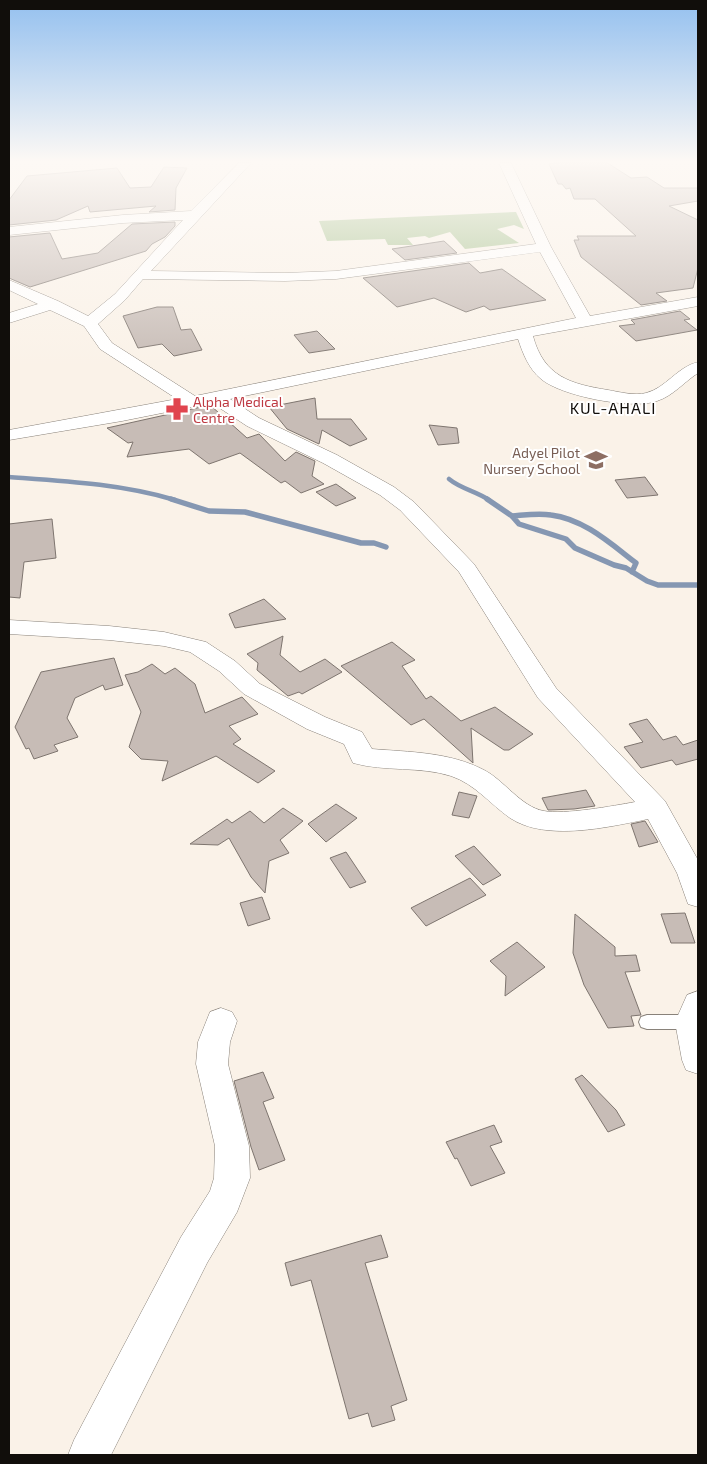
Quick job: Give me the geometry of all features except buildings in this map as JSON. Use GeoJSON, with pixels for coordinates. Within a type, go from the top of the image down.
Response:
{"type":"FeatureCollection","features":[{"type":"Feature","properties":{"kind":"street"},"geometry":{"type":"LineString","coordinates":[[90,323],[120,298],[180,231]]}},
{"type":"Feature","properties":{"kind":"street"},"geometry":{"type":"LineString","coordinates":[[537,231],[585,321]]}},
{"type":"Feature","properties":{"kind":"street"},"geometry":{"type":"LineString","coordinates":[[142,274],[285,277],[336,276],[544,247]]}},
{"type":"Feature","properties":{"kind":"street"},"geometry":{"type":"LineString","coordinates":[[9,284],[90,323],[106,346],[193,402]]}},
{"type":"Feature","properties":{"kind":"street"},"geometry":{"type":"LineString","coordinates":[[9,436],[193,402],[585,321],[698,301]]}},
{"type":"Feature","properties":{"kind":"street"},"geometry":{"type":"LineString","coordinates":[[9,318],[53,304]]}},
{"type":"Feature","properties":{"kind":"street"},"geometry":{"type":"LineString","coordinates":[[525,334],[529,352],[539,368],[552,380],[615,398],[635,400],[651,397],[698,366]]}},
{"type":"Feature","properties":{"kind":"street"},"geometry":{"type":"LineString","coordinates":[[215,397],[253,422],[330,459],[387,491],[408,506],[467,568],[546,693],[656,808],[691,873],[698,896]]}},
{"type":"Feature","properties":{"kind":"street"},"geometry":{"type":"LineString","coordinates":[[9,627],[109,634],[164,640],[198,647],[227,666],[252,689],[316,724],[339,731],[353,738],[362,757],[450,767],[468,772],[488,784],[527,816],[544,821],[603,817],[656,808]]}},
{"type":"Feature","properties":{"kind":"street"},"geometry":{"type":"LineString","coordinates":[[694,1013],[698,1060]]}},
{"type":"Feature","properties":{"kind":"street"},"geometry":{"type":"LineString","coordinates":[[89,1455],[194,1250],[224,1200],[232,1178],[232,1146],[212,1058],[214,1038],[220,1021]]}},
{"type":"Feature","properties":{"kind":"lane"},"geometry":{"type":"LineString","coordinates":[[647,1022],[694,1013]]}},
{"type":"Feature","properties":{"kind":"green space"},"geometry":{"type":"Polygon","coordinates":[[[323,231],[501,231],[519,243],[465,249],[450,232],[429,238],[425,236],[407,238],[413,245],[388,245],[385,239],[327,241],[323,231]]]}},
{"type":"Feature","properties":{"kind":"waterway"},"geometry":{"type":"LineString","coordinates":[[9,477],[114,487],[171,499]]}},
{"type":"Feature","properties":{"kind":"waterway"},"geometry":{"type":"LineString","coordinates":[[449,479],[489,500]]}},
{"type":"Feature","properties":{"kind":"waterway"},"geometry":{"type":"LineString","coordinates":[[171,499],[175,500]]}},
{"type":"Feature","properties":{"kind":"waterway"},"geometry":{"type":"LineString","coordinates":[[171,499],[209,511],[245,512],[361,543],[374,543],[386,547]]}},
{"type":"Feature","properties":{"kind":"waterway"},"geometry":{"type":"LineString","coordinates":[[487,499],[512,516]]}},
{"type":"Feature","properties":{"kind":"waterway"},"geometry":{"type":"LineString","coordinates":[[512,516],[546,514],[563,517],[586,527],[636,563],[632,572]]}},
{"type":"Feature","properties":{"kind":"waterway"},"geometry":{"type":"LineString","coordinates":[[512,516],[519,524],[566,539],[575,548],[632,572]]}},
{"type":"Feature","properties":{"kind":"waterway"},"geometry":{"type":"LineString","coordinates":[[632,572],[658,585],[698,585]]}},
{"type":"Feature","properties":{"kind":"place","name":"Alpha Medical Centre"},"geometry":{"type":"Point","coordinates":[177,409]}},
{"type":"Feature","properties":{"kind":"place","name":"Adyel Pilot Nursery School"},"geometry":{"type":"Point","coordinates":[596,460]}},
{"type":"Feature","properties":{"kind":"district","name":"KUL-AHALI"},"geometry":{"type":"Point","coordinates":[613,407]}}]}
